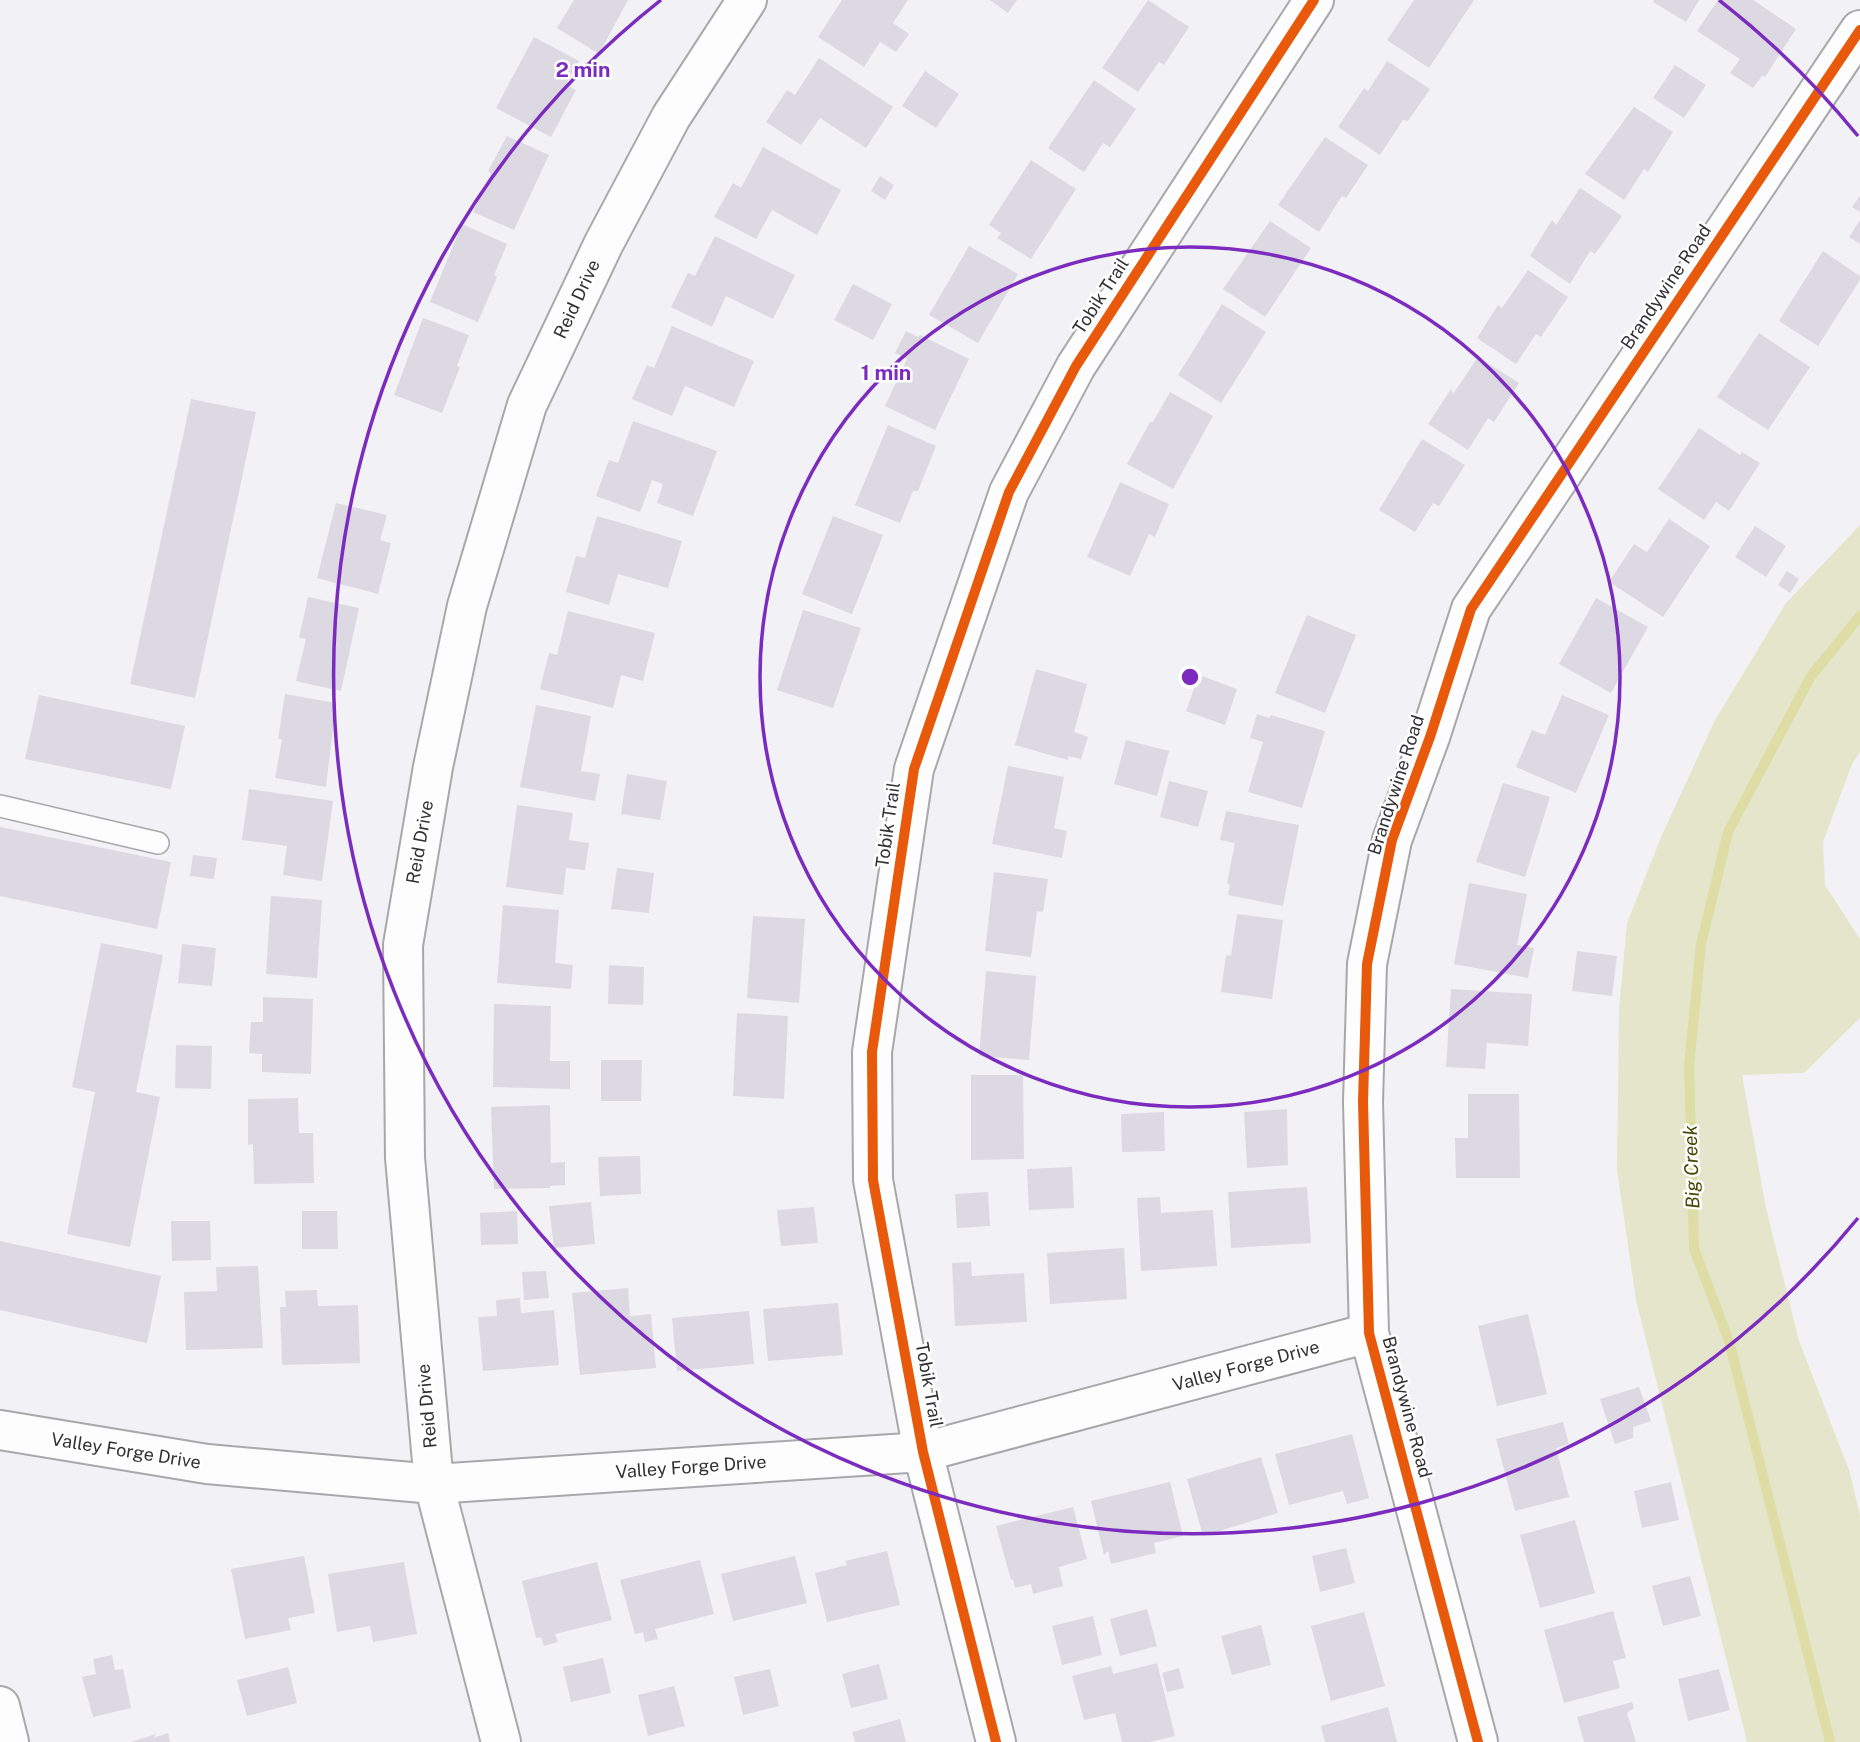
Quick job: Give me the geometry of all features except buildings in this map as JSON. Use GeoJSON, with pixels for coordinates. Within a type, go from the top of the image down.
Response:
{"type":"FeatureCollection","features":[{"type":"Feature","properties":{"kind":"street","name":"Reid Drive"},"geometry":{"type":"LineString","coordinates":[[500,1742],[434,1484],[405,1158],[403,945],[442,727],[467,606],[527,405],[604,243],[671,117],[747,0]]}},
{"type":"Feature","properties":{"kind":"street","name":"Tobik Trail"},"geometry":{"type":"LineString","coordinates":[[996,1742],[923,1452],[873,1180],[872,1052],[914,769],[1009,492],[1076,366],[1314,0]]}},
{"type":"Feature","properties":{"kind":"street","name":"Brandywine Road"},"geometry":{"type":"LineString","coordinates":[[1478,1742],[1369,1333],[1363,1102],[1367,964],[1392,839],[1430,737],[1471,609],[1860,30]]}},
{"type":"Feature","properties":{"kind":"street","name":"Valley Forge Drive"},"geometry":{"type":"LineString","coordinates":[[0,1430],[207,1464],[434,1484],[923,1452],[1369,1333]]}},
{"type":"Feature","properties":{"kind":"street"},"geometry":{"type":"LineString","coordinates":[[0,1706],[9,1742]]}},
{"type":"Feature","properties":{"kind":"lane"},"geometry":{"type":"LineString","coordinates":[[0,806],[158,843]]}},
{"type":"Feature","properties":{"kind":"green space"},"geometry":{"type":"Polygon","coordinates":[[[1860,525],[1860,752],[1852,764],[1823,842],[1825,885],[1860,939],[1860,1018],[1804,1073],[1742,1075],[1766,1208],[1799,1341],[1849,1470],[1860,1515],[1860,1742],[1747,1742],[1636,1300],[1617,1170],[1619,1010],[1627,923],[1662,835],[1715,720],[1786,603],[1860,525]]]}},
{"type":"Feature","properties":{"kind":"waterway","name":"Big Creek"},"geometry":{"type":"LineString","coordinates":[[1830,1742],[1729,1341],[1694,1249],[1689,1066],[1701,944],[1728,832],[1811,676],[1860,616]]}},
{"type":"Feature","properties":{"kind":"cycle path"},"geometry":{"type":"LineString","coordinates":[[996,1742],[923,1452],[873,1180],[872,1052],[914,769],[1009,492],[1076,366],[1314,0]]}},
{"type":"Feature","properties":{"kind":"cycle path"},"geometry":{"type":"LineString","coordinates":[[1478,1742],[1369,1333],[1363,1102],[1367,964],[1392,840],[1430,737],[1471,609],[1860,30]]}}]}
